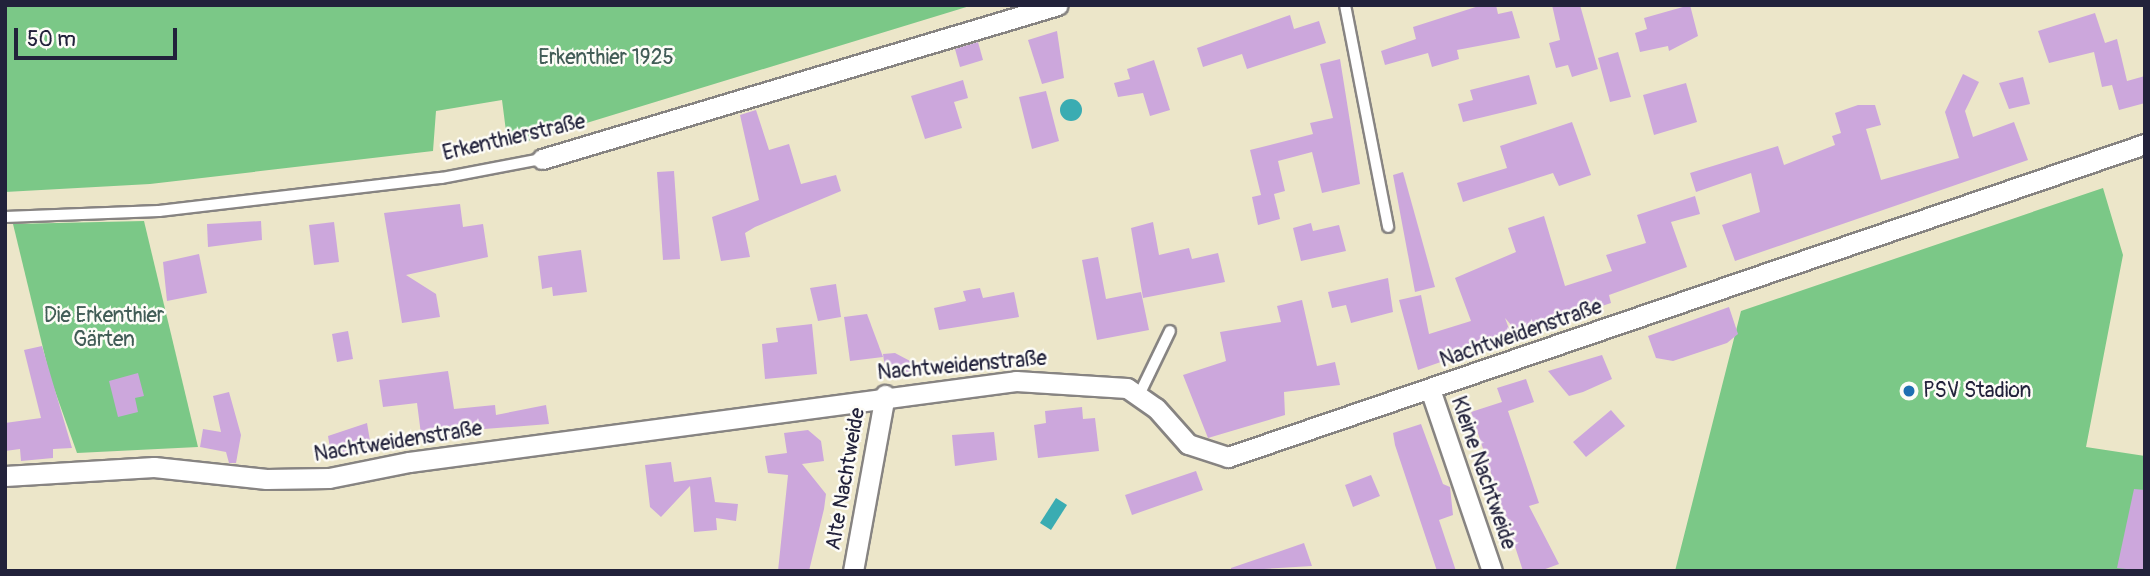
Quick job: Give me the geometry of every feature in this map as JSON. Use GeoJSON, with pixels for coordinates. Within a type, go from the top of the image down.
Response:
{"type":"FeatureCollection","features":[{"type":"Feature","properties":{"kind":"street","name":"Erkenthierstraße"},"geometry":{"type":"LineString","coordinates":[[542,159],[1058,5]]}},
{"type":"Feature","properties":{"kind":"street","name":"Nachtweidenstraße"},"geometry":{"type":"LineString","coordinates":[[5,475],[154,467],[266,479],[329,478],[885,395],[1050,380],[1111,385],[1139,395],[1188,444],[1228,457],[2145,144]]}},
{"type":"Feature","properties":{"kind":"street","name":"Kleine Nachtweide"},"geometry":{"type":"LineString","coordinates":[[1430,389],[1492,571]]}},
{"type":"Feature","properties":{"kind":"street","name":"Alte Nachtweide"},"geometry":{"type":"LineString","coordinates":[[853,571],[885,395]]}},
{"type":"Feature","properties":{"kind":"lane"},"geometry":{"type":"LineString","coordinates":[[1345,5],[1388,227]]}},
{"type":"Feature","properties":{"kind":"lane","name":"Erkenthierstraße"},"geometry":{"type":"LineString","coordinates":[[5,217],[159,211],[442,178],[542,159]]}},
{"type":"Feature","properties":{"kind":"lane"},"geometry":{"type":"LineString","coordinates":[[1139,395],[1170,331]]}},
{"type":"Feature","properties":{"kind":"green space","name":"Erkenthier 1925"},"geometry":{"type":"Polygon","coordinates":[[[5,5],[973,5],[508,147],[502,100],[436,111],[433,151],[150,184],[5,192],[5,5]]]}},
{"type":"Feature","properties":{"kind":"green space","name":"PSV Stadion"},"geometry":{"type":"Polygon","coordinates":[[[2103,188],[2123,255],[2086,447],[2145,456],[2145,571],[1675,571],[1741,311],[2103,188]]]}},
{"type":"Feature","properties":{"kind":"green space","name":"Die Erkenthier Gärten"},"geometry":{"type":"Polygon","coordinates":[[[144,221],[198,447],[77,453],[50,377],[13,224],[144,221]]]}},
{"type":"Feature","properties":{"kind":"water"},"geometry":{"type":"Polygon","coordinates":[[[1071,99],[1079,102],[1082,110],[1079,118],[1071,121],[1063,118],[1060,110],[1063,102],[1071,99]]]}},
{"type":"Feature","properties":{"kind":"water"},"geometry":{"type":"Polygon","coordinates":[[[1056,498],[1067,505],[1051,530],[1040,523],[1056,498]]]}},
{"type":"Feature","properties":{"kind":"building"},"geometry":{"type":"Polygon","coordinates":[[[1482,5],[1496,5],[1498,14],[1512,11],[1520,38],[1457,50],[1459,59],[1432,67],[1428,53],[1385,65],[1381,51],[1416,39],[1413,27],[1482,5]]]}},
{"type":"Feature","properties":{"kind":"building"},"geometry":{"type":"Polygon","coordinates":[[[1552,5],[1580,5],[1598,69],[1572,77],[1568,65],[1556,68],[1549,43],[1560,40],[1552,5]]]}},
{"type":"Feature","properties":{"kind":"building"},"geometry":{"type":"Polygon","coordinates":[[[1690,5],[1698,36],[1669,51],[1668,46],[1640,52],[1635,33],[1647,29],[1644,18],[1690,5]]]}},
{"type":"Feature","properties":{"kind":"building"},"geometry":{"type":"Polygon","coordinates":[[[2095,13],[2105,43],[2117,39],[2127,81],[2145,76],[2145,103],[2119,110],[2112,85],[2102,87],[2094,52],[2049,63],[2038,31],[2095,13]]]}},
{"type":"Feature","properties":{"kind":"building"},"geometry":{"type":"Polygon","coordinates":[[[1290,15],[1294,29],[1319,21],[1326,43],[1247,69],[1242,54],[1203,67],[1197,48],[1290,15]]]}},
{"type":"Feature","properties":{"kind":"building"},"geometry":{"type":"Polygon","coordinates":[[[1057,31],[1064,78],[1042,84],[1028,40],[1057,31]]]}},
{"type":"Feature","properties":{"kind":"building"},"geometry":{"type":"Polygon","coordinates":[[[978,42],[983,60],[960,67],[955,49],[978,42]]]}},
{"type":"Feature","properties":{"kind":"building"},"geometry":{"type":"Polygon","coordinates":[[[1618,52],[1631,97],[1610,102],[1598,58],[1618,52]]]}},
{"type":"Feature","properties":{"kind":"building"},"geometry":{"type":"Polygon","coordinates":[[[1340,59],[1360,184],[1322,193],[1312,152],[1278,161],[1285,191],[1274,194],[1280,219],[1258,225],[1252,197],[1261,195],[1250,150],[1313,134],[1310,123],[1333,118],[1320,64],[1340,59]]]}},
{"type":"Feature","properties":{"kind":"building"},"geometry":{"type":"Polygon","coordinates":[[[1154,60],[1170,110],[1150,116],[1143,93],[1118,97],[1114,83],[1130,79],[1127,69],[1154,60]]]}},
{"type":"Feature","properties":{"kind":"building"},"geometry":{"type":"Polygon","coordinates":[[[1963,74],[1979,82],[1965,111],[1973,137],[2014,122],[2028,160],[1735,261],[1722,225],[1760,212],[1751,173],[1696,192],[1690,173],[1778,146],[1784,165],[1835,145],[1832,136],[1841,133],[1835,113],[1858,105],[1875,105],[1881,125],[1866,129],[1881,180],[1959,158],[1945,112],[1963,74]]]}},
{"type":"Feature","properties":{"kind":"building"},"geometry":{"type":"Polygon","coordinates":[[[1529,75],[1537,104],[1463,122],[1458,104],[1473,100],[1470,90],[1529,75]]]}},
{"type":"Feature","properties":{"kind":"building"},"geometry":{"type":"Polygon","coordinates":[[[2023,77],[2030,104],[2009,109],[1999,83],[2023,77]]]}},
{"type":"Feature","properties":{"kind":"building"},"geometry":{"type":"Polygon","coordinates":[[[963,80],[968,98],[954,102],[962,128],[925,139],[911,96],[963,80]]]}},
{"type":"Feature","properties":{"kind":"building"},"geometry":{"type":"Polygon","coordinates":[[[1686,83],[1697,122],[1654,135],[1643,95],[1686,83]]]}},
{"type":"Feature","properties":{"kind":"building"},"geometry":{"type":"Polygon","coordinates":[[[1046,91],[1059,141],[1032,149],[1019,97],[1046,91]]]}},
{"type":"Feature","properties":{"kind":"building"},"geometry":{"type":"Polygon","coordinates":[[[756,110],[769,150],[789,144],[801,184],[836,175],[841,191],[755,227],[745,233],[750,257],[721,261],[712,217],[759,200],[740,115],[756,110]]]}},
{"type":"Feature","properties":{"kind":"building"},"geometry":{"type":"Polygon","coordinates":[[[1572,122],[1591,175],[1559,186],[1553,173],[1463,202],[1457,183],[1507,168],[1500,146],[1572,122]]]}},
{"type":"Feature","properties":{"kind":"building"},"geometry":{"type":"Polygon","coordinates":[[[674,171],[680,259],[663,260],[657,172],[674,171]]]}},
{"type":"Feature","properties":{"kind":"building"},"geometry":{"type":"Polygon","coordinates":[[[1403,172],[1435,287],[1415,292],[1393,175],[1403,172]]]}},
{"type":"Feature","properties":{"kind":"building"},"geometry":{"type":"Polygon","coordinates":[[[1695,196],[1700,214],[1671,222],[1687,267],[1609,295],[1611,303],[1519,334],[1505,318],[1512,337],[1418,370],[1399,300],[1421,295],[1429,334],[1471,321],[1455,278],[1516,252],[1508,228],[1544,216],[1565,286],[1612,271],[1606,255],[1646,243],[1637,215],[1695,196]]]}},
{"type":"Feature","properties":{"kind":"building"},"geometry":{"type":"Polygon","coordinates":[[[460,204],[463,227],[483,224],[488,257],[406,275],[436,294],[440,317],[402,323],[384,213],[460,204]]]}},
{"type":"Feature","properties":{"kind":"building"},"geometry":{"type":"Polygon","coordinates":[[[261,221],[262,240],[208,247],[207,224],[261,221]]]}},
{"type":"Feature","properties":{"kind":"building"},"geometry":{"type":"Polygon","coordinates":[[[334,222],[339,262],[314,265],[309,225],[334,222]]]}},
{"type":"Feature","properties":{"kind":"building"},"geometry":{"type":"Polygon","coordinates":[[[1153,222],[1159,255],[1189,248],[1192,259],[1218,253],[1225,282],[1143,298],[1131,228],[1153,222]]]}},
{"type":"Feature","properties":{"kind":"building"},"geometry":{"type":"Polygon","coordinates":[[[1311,223],[1313,231],[1339,225],[1346,251],[1301,261],[1293,228],[1311,223]]]}},
{"type":"Feature","properties":{"kind":"building"},"geometry":{"type":"Polygon","coordinates":[[[581,250],[587,292],[553,296],[552,287],[542,289],[538,256],[581,250]]]}},
{"type":"Feature","properties":{"kind":"building"},"geometry":{"type":"Polygon","coordinates":[[[199,254],[207,293],[167,301],[163,262],[199,254]]]}},
{"type":"Feature","properties":{"kind":"building"},"geometry":{"type":"Polygon","coordinates":[[[1098,257],[1106,299],[1141,292],[1149,330],[1097,340],[1082,260],[1098,257]]]}},
{"type":"Feature","properties":{"kind":"building"},"geometry":{"type":"Polygon","coordinates":[[[1388,278],[1393,312],[1351,323],[1346,305],[1332,308],[1328,292],[1388,278]]]}},
{"type":"Feature","properties":{"kind":"building"},"geometry":{"type":"Polygon","coordinates":[[[836,284],[841,317],[818,321],[810,288],[836,284]]]}},
{"type":"Feature","properties":{"kind":"building"},"geometry":{"type":"Polygon","coordinates":[[[980,288],[983,298],[1014,292],[1019,317],[939,330],[934,308],[966,301],[963,291],[980,288]]]}},
{"type":"Feature","properties":{"kind":"building"},"geometry":{"type":"Polygon","coordinates":[[[1302,300],[1317,366],[1335,362],[1340,385],[1284,392],[1285,415],[1208,438],[1183,375],[1226,361],[1220,332],[1281,322],[1277,306],[1302,300]]]}},
{"type":"Feature","properties":{"kind":"building"},"geometry":{"type":"Polygon","coordinates":[[[1729,307],[1738,334],[1727,343],[1673,361],[1656,358],[1648,336],[1729,307]]]}},
{"type":"Feature","properties":{"kind":"building"},"geometry":{"type":"Polygon","coordinates":[[[867,314],[883,357],[850,361],[844,317],[867,314]]]}},
{"type":"Feature","properties":{"kind":"building"},"geometry":{"type":"Polygon","coordinates":[[[812,324],[817,374],[765,379],[762,344],[778,342],[776,328],[812,324]]]}},
{"type":"Feature","properties":{"kind":"building"},"geometry":{"type":"Polygon","coordinates":[[[348,331],[353,359],[337,362],[332,334],[348,331]]]}},
{"type":"Feature","properties":{"kind":"building"},"geometry":{"type":"Polygon","coordinates":[[[42,346],[72,448],[53,449],[53,458],[21,461],[20,449],[5,451],[5,423],[41,418],[24,350],[42,346]]]}},
{"type":"Feature","properties":{"kind":"building"},"geometry":{"type":"Polygon","coordinates":[[[895,353],[927,370],[886,375],[883,354],[895,353]]]}},
{"type":"Feature","properties":{"kind":"building"},"geometry":{"type":"Polygon","coordinates":[[[1602,355],[1612,379],[1583,392],[1569,396],[1548,371],[1602,355]]]}},
{"type":"Feature","properties":{"kind":"building"},"geometry":{"type":"Polygon","coordinates":[[[448,371],[454,409],[495,405],[496,415],[546,405],[549,424],[458,431],[459,436],[422,442],[417,403],[383,407],[379,380],[448,371]]]}},
{"type":"Feature","properties":{"kind":"building"},"geometry":{"type":"Polygon","coordinates":[[[138,373],[144,396],[135,398],[138,412],[118,417],[109,381],[138,373]]]}},
{"type":"Feature","properties":{"kind":"building"},"geometry":{"type":"Polygon","coordinates":[[[1526,379],[1534,402],[1508,411],[1539,503],[1529,506],[1559,564],[1540,571],[1523,571],[1471,412],[1502,402],[1497,388],[1526,379]]]}},
{"type":"Feature","properties":{"kind":"building"},"geometry":{"type":"Polygon","coordinates":[[[229,392],[241,435],[236,463],[229,463],[226,452],[200,447],[203,429],[221,432],[213,396],[229,392]]]}},
{"type":"Feature","properties":{"kind":"building"},"geometry":{"type":"Polygon","coordinates":[[[1082,407],[1083,419],[1095,418],[1099,451],[1038,458],[1034,425],[1046,423],[1045,411],[1082,407]]]}},
{"type":"Feature","properties":{"kind":"building"},"geometry":{"type":"Polygon","coordinates":[[[1611,410],[1625,426],[1586,457],[1573,442],[1611,410]]]}},
{"type":"Feature","properties":{"kind":"building"},"geometry":{"type":"Polygon","coordinates":[[[367,423],[372,453],[331,454],[328,436],[367,423]]]}},
{"type":"Feature","properties":{"kind":"building"},"geometry":{"type":"Polygon","coordinates":[[[1421,424],[1443,484],[1450,487],[1453,515],[1439,520],[1456,571],[1437,571],[1395,445],[1393,433],[1421,424]]]}},
{"type":"Feature","properties":{"kind":"building"},"geometry":{"type":"Polygon","coordinates":[[[808,430],[821,441],[824,461],[802,464],[826,494],[824,509],[809,571],[778,571],[788,475],[768,473],[765,456],[787,453],[784,433],[808,430]]]}},
{"type":"Feature","properties":{"kind":"building"},"geometry":{"type":"Polygon","coordinates":[[[994,432],[997,460],[955,466],[952,435],[994,432]]]}},
{"type":"Feature","properties":{"kind":"building"},"geometry":{"type":"Polygon","coordinates":[[[671,462],[674,482],[711,477],[715,502],[738,504],[736,521],[716,518],[717,530],[694,532],[690,486],[661,517],[650,507],[645,465],[671,462]]]}},
{"type":"Feature","properties":{"kind":"building"},"geometry":{"type":"Polygon","coordinates":[[[1196,471],[1203,490],[1132,515],[1125,495],[1196,471]]]}},
{"type":"Feature","properties":{"kind":"building"},"geometry":{"type":"Polygon","coordinates":[[[1371,475],[1380,496],[1353,507],[1345,485],[1371,475]]]}},
{"type":"Feature","properties":{"kind":"building"},"geometry":{"type":"Polygon","coordinates":[[[2134,489],[2145,490],[2145,571],[2117,568],[2134,489]]]}},
{"type":"Feature","properties":{"kind":"building"},"geometry":{"type":"Polygon","coordinates":[[[1304,543],[1312,566],[1231,571],[1231,568],[1304,543]]]}},
{"type":"Feature","properties":{"kind":"place","name":"PSV Stadion"},"geometry":{"type":"Point","coordinates":[1909,391]}}]}
